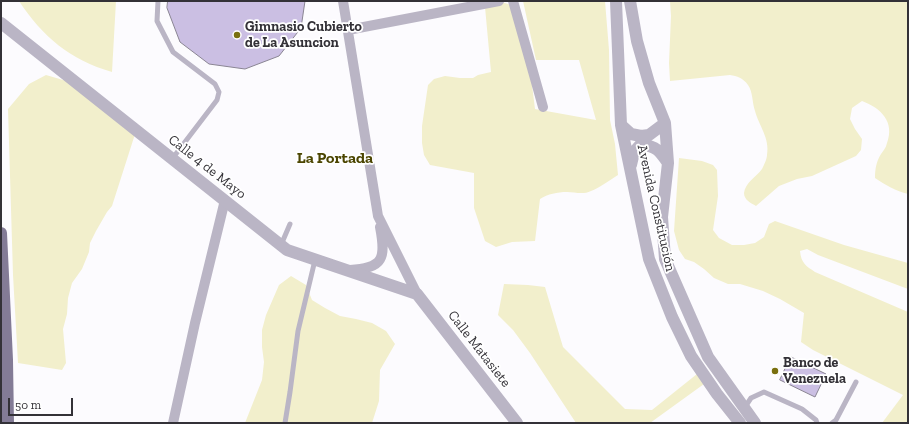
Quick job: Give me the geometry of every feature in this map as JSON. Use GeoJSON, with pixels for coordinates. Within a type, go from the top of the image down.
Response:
{"type":"FeatureCollection","features":[{"type":"Feature","properties":{"kind":"main road"},"geometry":{"type":"LineString","coordinates":[[1,234],[7,360],[8,423]]}},
{"type":"Feature","properties":{"kind":"street"},"geometry":{"type":"LineString","coordinates":[[343,1],[383,244],[383,254],[378,262],[373,266],[362,269],[347,270]]}},
{"type":"Feature","properties":{"kind":"street"},"geometry":{"type":"LineString","coordinates":[[348,30],[498,1]]}},
{"type":"Feature","properties":{"kind":"street"},"geometry":{"type":"LineString","coordinates":[[513,1],[543,107]]}},
{"type":"Feature","properties":{"kind":"street","name":"Avenida Constitución"},"geometry":{"type":"LineString","coordinates":[[616,1],[621,125],[649,259],[672,318],[691,356],[717,394],[740,423]]}},
{"type":"Feature","properties":{"kind":"street","name":"Avenida Constitución"},"geometry":{"type":"LineString","coordinates":[[630,1],[637,41],[650,83],[665,123],[668,162],[662,217],[665,259],[708,357],[755,423]]}},
{"type":"Feature","properties":{"kind":"street","name":"Calle 4 de Mayo"},"geometry":{"type":"LineString","coordinates":[[1,23],[287,250],[416,294]]}},
{"type":"Feature","properties":{"kind":"street"},"geometry":{"type":"LineString","coordinates":[[621,125],[631,134],[641,136],[649,135],[665,123]]}},
{"type":"Feature","properties":{"kind":"street"},"geometry":{"type":"LineString","coordinates":[[630,168],[634,152],[642,144],[659,150],[668,162]]}},
{"type":"Feature","properties":{"kind":"street"},"geometry":{"type":"LineString","coordinates":[[173,423],[195,323],[225,200]]}},
{"type":"Feature","properties":{"kind":"street"},"geometry":{"type":"LineString","coordinates":[[378,216],[416,294]]}},
{"type":"Feature","properties":{"kind":"street","name":"Calle Matasiete"},"geometry":{"type":"LineString","coordinates":[[416,294],[512,420]]}},
{"type":"Feature","properties":{"kind":"lane"},"geometry":{"type":"LineString","coordinates":[[158,1],[157,21],[173,52],[215,84],[218,92],[217,100],[172,159]]}},
{"type":"Feature","properties":{"kind":"lane"},"geometry":{"type":"LineString","coordinates":[[281,245],[290,224]]}},
{"type":"Feature","properties":{"kind":"lane"},"geometry":{"type":"LineString","coordinates":[[285,423],[298,331],[315,260]]}},
{"type":"Feature","properties":{"kind":"lane"},"geometry":{"type":"LineString","coordinates":[[832,423],[836,420],[856,382]]}},
{"type":"Feature","properties":{"kind":"lane"},"geometry":{"type":"LineString","coordinates":[[745,408],[751,398],[764,392],[802,409],[816,420],[817,423]]}},
{"type":"Feature","properties":{"kind":"shaded area"},"geometry":{"type":"Polygon","coordinates":[[[19,1],[116,1],[112,72],[83,61],[58,45],[37,25],[19,1]]]}},
{"type":"Feature","properties":{"kind":"shaded area"},"geometry":{"type":"Polygon","coordinates":[[[523,1],[605,1],[609,50],[610,120],[615,144],[618,175],[588,192],[560,192],[540,199],[535,241],[512,242],[496,247],[485,241],[474,208],[474,173],[430,165],[424,155],[422,126],[428,85],[434,79],[445,76],[473,78],[478,75],[491,72],[485,7],[502,2],[511,5],[530,69],[535,109],[596,120],[579,60],[536,60],[523,1]]]}},
{"type":"Feature","properties":{"kind":"shaded area"},"geometry":{"type":"Polygon","coordinates":[[[670,1],[908,1],[908,194],[891,188],[875,178],[879,157],[887,145],[889,135],[888,122],[880,112],[862,101],[852,108],[850,119],[862,139],[861,150],[856,156],[812,176],[797,179],[779,186],[756,206],[748,201],[744,195],[746,186],[762,169],[768,149],[766,138],[755,111],[750,88],[742,79],[730,75],[670,81],[670,1]]]}},
{"type":"Feature","properties":{"kind":"shaded area"},"geometry":{"type":"Polygon","coordinates":[[[46,75],[70,82],[136,131],[112,206],[96,231],[90,243],[89,252],[82,269],[72,283],[63,329],[66,363],[62,370],[18,363],[13,275],[8,109],[29,84],[46,75]]]}},
{"type":"Feature","properties":{"kind":"shaded area"},"geometry":{"type":"Polygon","coordinates":[[[679,158],[702,161],[713,165],[717,170],[718,196],[713,230],[719,238],[732,245],[755,243],[764,237],[769,224],[775,221],[844,245],[908,263],[908,289],[818,255],[807,249],[800,251],[804,264],[815,272],[908,312],[908,423],[882,423],[903,395],[813,350],[801,342],[804,313],[763,291],[740,284],[728,284],[714,278],[694,262],[685,259],[679,250],[674,231],[679,158]]]}},
{"type":"Feature","properties":{"kind":"shaded area"},"geometry":{"type":"Polygon","coordinates":[[[291,276],[306,285],[312,300],[340,316],[372,323],[386,331],[395,344],[380,370],[379,401],[372,423],[245,423],[262,380],[264,362],[262,330],[266,315],[279,285],[291,276]]]}},
{"type":"Feature","properties":{"kind":"shaded area"},"geometry":{"type":"Polygon","coordinates":[[[504,284],[545,287],[563,347],[625,409],[652,410],[697,374],[704,384],[650,423],[576,423],[530,353],[513,330],[498,315],[504,284]]]}},
{"type":"Feature","properties":{"kind":"building","name":"Gimnasio Cubierto de La Asuncion"},"geometry":{"type":"Polygon","coordinates":[[[168,1],[305,1],[301,28],[279,56],[245,69],[209,64],[180,42],[167,8],[168,1]]]}},
{"type":"Feature","properties":{"kind":"building"},"geometry":{"type":"Polygon","coordinates":[[[791,357],[826,374],[815,397],[780,380],[791,357]]]}},
{"type":"Feature","properties":{"kind":"place","name":"Gimnasio Cubierto de La Asuncion"},"geometry":{"type":"Point","coordinates":[237,35]}},
{"type":"Feature","properties":{"kind":"place","name":"Banco de Venezuela"},"geometry":{"type":"Point","coordinates":[775,371]}},
{"type":"Feature","properties":{"kind":"district","name":"La Portada"},"geometry":{"type":"Point","coordinates":[335,158]}}]}
